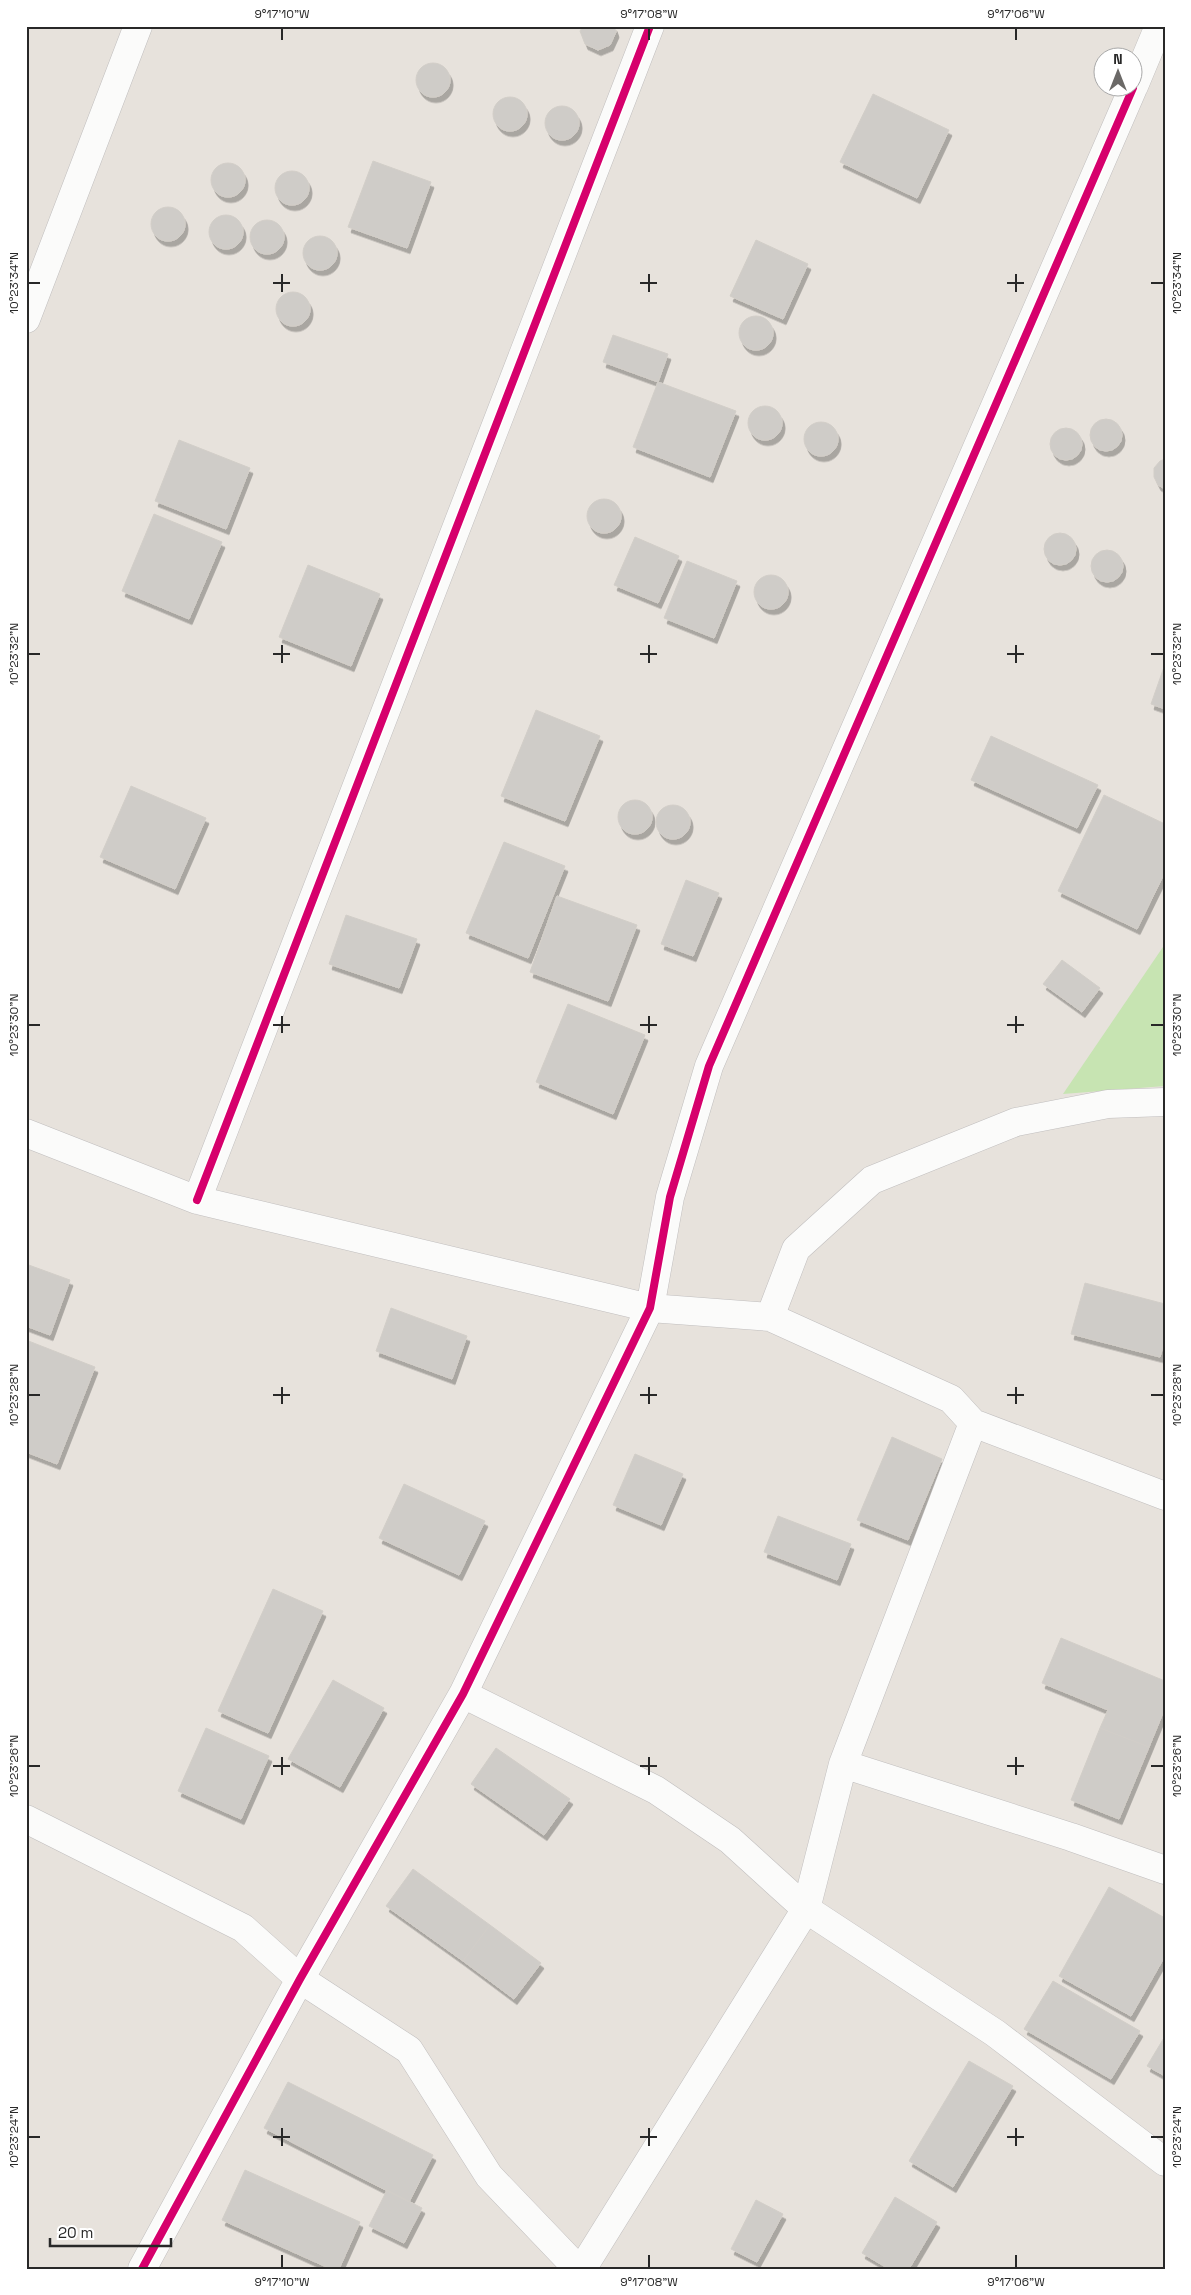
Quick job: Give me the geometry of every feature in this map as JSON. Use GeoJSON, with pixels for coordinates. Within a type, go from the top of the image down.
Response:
{"type":"FeatureCollection","features":[{"type":"Feature","properties":{"kind":"street"},"geometry":{"type":"LineString","coordinates":[[26,319],[138,26]]}},
{"type":"Feature","properties":{"kind":"street"},"geometry":{"type":"LineString","coordinates":[[197,1200],[650,26]]}},
{"type":"Feature","properties":{"kind":"street"},"geometry":{"type":"LineString","coordinates":[[1144,61],[1159,26]]}},
{"type":"Feature","properties":{"kind":"street"},"geometry":{"type":"LineString","coordinates":[[142,2269],[300,1979],[463,1694],[650,1308],[670,1197],[708,1066],[1128,98]]}},
{"type":"Feature","properties":{"kind":"street"},"geometry":{"type":"LineString","coordinates":[[770,1317],[796,1249],[872,1180],[1016,1122],[1108,1104],[1165,1102]]}},
{"type":"Feature","properties":{"kind":"street"},"geometry":{"type":"LineString","coordinates":[[26,1132],[197,1200],[650,1308],[770,1317],[951,1400],[973,1423],[1165,1496]]}},
{"type":"Feature","properties":{"kind":"street"},"geometry":{"type":"LineString","coordinates":[[26,1819],[243,1928],[300,1979],[409,2050],[489,2176],[580,2269],[806,1909],[843,1764],[973,1423]]}},
{"type":"Feature","properties":{"kind":"street"},"geometry":{"type":"LineString","coordinates":[[463,1694],[656,1790],[730,1840],[806,1909],[995,2033],[1165,2162]]}},
{"type":"Feature","properties":{"kind":"street"},"geometry":{"type":"LineString","coordinates":[[843,1764],[1071,1836],[1165,1870]]}},
{"type":"Feature","properties":{"kind":"green space"},"geometry":{"type":"Polygon","coordinates":[[[1165,944],[1165,1086],[1063,1094],[1165,944]]]}},
{"type":"Feature","properties":{"kind":"building"},"geometry":{"type":"Polygon","coordinates":[[[583,26],[614,26],[616,32],[610,45],[598,50],[585,44],[580,31],[583,26]]]}},
{"type":"Feature","properties":{"kind":"building"},"geometry":{"type":"Polygon","coordinates":[[[433,63],[445,68],[450,80],[445,92],[433,97],[421,92],[416,80],[421,68],[433,63]]]}},
{"type":"Feature","properties":{"kind":"building"},"geometry":{"type":"Polygon","coordinates":[[[873,94],[949,130],[917,198],[840,162],[873,94]]]}},
{"type":"Feature","properties":{"kind":"building"},"geometry":{"type":"Polygon","coordinates":[[[510,97],[522,102],[527,114],[522,126],[510,131],[498,126],[493,114],[498,102],[510,97]]]}},
{"type":"Feature","properties":{"kind":"building"},"geometry":{"type":"Polygon","coordinates":[[[562,106],[574,111],[579,123],[574,135],[562,140],[550,135],[545,123],[550,111],[562,106]]]}},
{"type":"Feature","properties":{"kind":"building"},"geometry":{"type":"Polygon","coordinates":[[[373,161],[431,182],[407,248],[348,227],[373,161]]]}},
{"type":"Feature","properties":{"kind":"building"},"geometry":{"type":"Polygon","coordinates":[[[228,163],[240,168],[245,180],[240,192],[228,197],[216,192],[211,180],[216,168],[228,163]]]}},
{"type":"Feature","properties":{"kind":"building"},"geometry":{"type":"Polygon","coordinates":[[[292,171],[304,176],[309,188],[304,200],[292,205],[280,200],[275,188],[280,176],[292,171]]]}},
{"type":"Feature","properties":{"kind":"building"},"geometry":{"type":"Polygon","coordinates":[[[168,207],[180,212],[185,224],[180,236],[168,241],[156,236],[151,224],[156,212],[168,207]]]}},
{"type":"Feature","properties":{"kind":"building"},"geometry":{"type":"Polygon","coordinates":[[[226,215],[238,220],[243,232],[238,244],[226,249],[214,244],[209,232],[214,220],[226,215]]]}},
{"type":"Feature","properties":{"kind":"building"},"geometry":{"type":"Polygon","coordinates":[[[267,220],[279,225],[284,237],[279,249],[267,254],[255,249],[250,237],[255,225],[267,220]]]}},
{"type":"Feature","properties":{"kind":"building"},"geometry":{"type":"Polygon","coordinates":[[[320,236],[332,241],[337,253],[332,265],[320,270],[308,265],[303,253],[308,241],[320,236]]]}},
{"type":"Feature","properties":{"kind":"building"},"geometry":{"type":"Polygon","coordinates":[[[756,240],[808,264],[783,319],[730,296],[756,240]]]}},
{"type":"Feature","properties":{"kind":"building"},"geometry":{"type":"Polygon","coordinates":[[[293,292],[305,297],[310,309],[305,321],[293,326],[281,321],[276,309],[281,297],[293,292]]]}},
{"type":"Feature","properties":{"kind":"building"},"geometry":{"type":"Polygon","coordinates":[[[756,316],[768,321],[773,333],[768,345],[756,350],[744,345],[739,333],[744,321],[756,316]]]}},
{"type":"Feature","properties":{"kind":"building"},"geometry":{"type":"Polygon","coordinates":[[[613,335],[668,354],[658,382],[603,362],[613,335]]]}},
{"type":"Feature","properties":{"kind":"building"},"geometry":{"type":"Polygon","coordinates":[[[658,382],[736,411],[710,477],[633,447],[658,382]]]}},
{"type":"Feature","properties":{"kind":"building"},"geometry":{"type":"Polygon","coordinates":[[[765,406],[777,411],[782,423],[777,435],[765,440],[753,435],[748,423],[753,411],[765,406]]]}},
{"type":"Feature","properties":{"kind":"building"},"geometry":{"type":"Polygon","coordinates":[[[1106,419],[1112,420],[1117,424],[1121,429],[1121,441],[1117,446],[1112,450],[1106,451],[1100,450],[1095,446],[1091,441],[1090,435],[1091,429],[1095,424],[1100,420],[1106,419]]]}},
{"type":"Feature","properties":{"kind":"building"},"geometry":{"type":"Polygon","coordinates":[[[821,422],[833,427],[838,439],[833,451],[821,456],[809,451],[804,439],[809,427],[821,422]]]}},
{"type":"Feature","properties":{"kind":"building"},"geometry":{"type":"Polygon","coordinates":[[[1066,428],[1072,429],[1077,433],[1081,438],[1081,450],[1077,455],[1072,459],[1066,460],[1060,459],[1055,455],[1051,450],[1050,444],[1051,438],[1055,433],[1060,429],[1066,428]]]}},
{"type":"Feature","properties":{"kind":"building"},"geometry":{"type":"Polygon","coordinates":[[[179,440],[250,468],[226,529],[155,501],[179,440]]]}},
{"type":"Feature","properties":{"kind":"building"},"geometry":{"type":"Polygon","coordinates":[[[1165,459],[1165,489],[1158,485],[1154,477],[1154,468],[1160,461],[1165,459]]]}},
{"type":"Feature","properties":{"kind":"building"},"geometry":{"type":"Polygon","coordinates":[[[604,499],[616,504],[621,516],[616,528],[604,533],[592,528],[587,516],[592,504],[604,499]]]}},
{"type":"Feature","properties":{"kind":"building"},"geometry":{"type":"Polygon","coordinates":[[[154,514],[222,542],[189,619],[122,591],[154,514]]]}},
{"type":"Feature","properties":{"kind":"building"},"geometry":{"type":"Polygon","coordinates":[[[1060,533],[1066,534],[1071,538],[1075,543],[1075,555],[1071,560],[1066,564],[1060,565],[1054,564],[1049,560],[1045,555],[1044,549],[1045,543],[1049,538],[1054,534],[1060,533]]]}},
{"type":"Feature","properties":{"kind":"building"},"geometry":{"type":"Polygon","coordinates":[[[635,537],[679,556],[658,603],[614,585],[635,537]]]}},
{"type":"Feature","properties":{"kind":"building"},"geometry":{"type":"Polygon","coordinates":[[[1107,550],[1113,551],[1118,555],[1122,560],[1122,572],[1118,577],[1113,581],[1107,582],[1101,581],[1096,577],[1092,572],[1091,566],[1092,560],[1096,555],[1101,551],[1107,550]]]}},
{"type":"Feature","properties":{"kind":"building"},"geometry":{"type":"Polygon","coordinates":[[[687,561],[737,581],[714,638],[664,618],[687,561]]]}},
{"type":"Feature","properties":{"kind":"building"},"geometry":{"type":"Polygon","coordinates":[[[308,565],[380,594],[351,666],[279,637],[308,565]]]}},
{"type":"Feature","properties":{"kind":"building"},"geometry":{"type":"Polygon","coordinates":[[[771,575],[783,580],[788,592],[783,604],[771,609],[759,604],[754,592],[759,580],[771,575]]]}},
{"type":"Feature","properties":{"kind":"building"},"geometry":{"type":"Polygon","coordinates":[[[1165,668],[1165,709],[1151,704],[1165,668]]]}},
{"type":"Feature","properties":{"kind":"building"},"geometry":{"type":"Polygon","coordinates":[[[536,710],[600,736],[565,821],[501,796],[536,710]]]}},
{"type":"Feature","properties":{"kind":"building"},"geometry":{"type":"Polygon","coordinates":[[[991,736],[1098,785],[1077,828],[971,780],[991,736]]]}},
{"type":"Feature","properties":{"kind":"building"},"geometry":{"type":"Polygon","coordinates":[[[131,786],[206,818],[175,889],[100,857],[131,786]]]}},
{"type":"Feature","properties":{"kind":"building"},"geometry":{"type":"Polygon","coordinates":[[[1104,795],[1165,824],[1165,872],[1137,929],[1058,891],[1104,795]]]}},
{"type":"Feature","properties":{"kind":"building"},"geometry":{"type":"Polygon","coordinates":[[[635,800],[647,805],[652,817],[647,829],[635,834],[623,829],[618,817],[623,805],[635,800]]]}},
{"type":"Feature","properties":{"kind":"building"},"geometry":{"type":"Polygon","coordinates":[[[673,805],[685,810],[690,822],[685,834],[673,839],[661,834],[656,822],[661,810],[673,805]]]}},
{"type":"Feature","properties":{"kind":"building"},"geometry":{"type":"Polygon","coordinates":[[[504,842],[565,866],[528,958],[466,933],[504,842]]]}},
{"type":"Feature","properties":{"kind":"building"},"geometry":{"type":"Polygon","coordinates":[[[686,880],[719,893],[693,956],[661,944],[686,880]]]}},
{"type":"Feature","properties":{"kind":"building"},"geometry":{"type":"Polygon","coordinates":[[[557,896],[637,925],[608,1001],[530,972],[557,896]]]}},
{"type":"Feature","properties":{"kind":"building"},"geometry":{"type":"Polygon","coordinates":[[[346,915],[417,939],[399,988],[329,964],[346,915]]]}},
{"type":"Feature","properties":{"kind":"building"},"geometry":{"type":"Polygon","coordinates":[[[1062,960],[1100,988],[1082,1012],[1043,984],[1062,960]]]}},
{"type":"Feature","properties":{"kind":"building"},"geometry":{"type":"Polygon","coordinates":[[[568,1004],[645,1035],[613,1114],[536,1082],[568,1004]]]}},
{"type":"Feature","properties":{"kind":"building"},"geometry":{"type":"Polygon","coordinates":[[[26,1264],[70,1280],[50,1335],[26,1326],[26,1264]]]}},
{"type":"Feature","properties":{"kind":"building"},"geometry":{"type":"Polygon","coordinates":[[[1085,1283],[1165,1304],[1165,1339],[1160,1357],[1071,1334],[1085,1283]]]}},
{"type":"Feature","properties":{"kind":"building"},"geometry":{"type":"Polygon","coordinates":[[[391,1308],[467,1336],[452,1379],[376,1351],[391,1308]]]}},
{"type":"Feature","properties":{"kind":"building"},"geometry":{"type":"Polygon","coordinates":[[[26,1340],[95,1367],[57,1464],[26,1452],[26,1340]]]}},
{"type":"Feature","properties":{"kind":"building"},"geometry":{"type":"Polygon","coordinates":[[[892,1437],[942,1459],[908,1540],[857,1520],[892,1437]]]}},
{"type":"Feature","properties":{"kind":"building"},"geometry":{"type":"Polygon","coordinates":[[[635,1454],[683,1474],[661,1525],[613,1505],[635,1454]]]}},
{"type":"Feature","properties":{"kind":"building"},"geometry":{"type":"Polygon","coordinates":[[[404,1484],[485,1521],[459,1575],[379,1538],[404,1484]]]}},
{"type":"Feature","properties":{"kind":"building"},"geometry":{"type":"Polygon","coordinates":[[[778,1516],[851,1544],[837,1580],[764,1552],[778,1516]]]}},
{"type":"Feature","properties":{"kind":"building"},"geometry":{"type":"Polygon","coordinates":[[[273,1589],[323,1611],[268,1733],[218,1711],[273,1589]]]}},
{"type":"Feature","properties":{"kind":"building"},"geometry":{"type":"Polygon","coordinates":[[[1061,1638],[1165,1681],[1165,1708],[1149,1747],[1100,1728],[1108,1710],[1042,1683],[1061,1638]]]}},
{"type":"Feature","properties":{"kind":"building"},"geometry":{"type":"Polygon","coordinates":[[[333,1680],[384,1708],[340,1787],[288,1759],[333,1680]]]}},
{"type":"Feature","properties":{"kind":"building"},"geometry":{"type":"Polygon","coordinates":[[[206,1728],[269,1756],[241,1819],[178,1791],[206,1728]]]}},
{"type":"Feature","properties":{"kind":"building"},"geometry":{"type":"Polygon","coordinates":[[[1100,1728],[1149,1747],[1119,1819],[1071,1800],[1100,1728]]]}},
{"type":"Feature","properties":{"kind":"building"},"geometry":{"type":"Polygon","coordinates":[[[496,1748],[570,1799],[544,1835],[471,1784],[496,1748]]]}},
{"type":"Feature","properties":{"kind":"building"},"geometry":{"type":"Polygon","coordinates":[[[413,1869],[490,1925],[463,1961],[386,1906],[413,1869]]]}},
{"type":"Feature","properties":{"kind":"building"},"geometry":{"type":"Polygon","coordinates":[[[1109,1887],[1165,1918],[1165,1956],[1131,2016],[1059,1976],[1109,1887]]]}},
{"type":"Feature","properties":{"kind":"building"},"geometry":{"type":"Polygon","coordinates":[[[490,1925],[541,1963],[514,1999],[463,1961],[490,1925]]]}},
{"type":"Feature","properties":{"kind":"building"},"geometry":{"type":"Polygon","coordinates":[[[1053,1981],[1140,2031],[1111,2079],[1024,2029],[1053,1981]]]}},
{"type":"Feature","properties":{"kind":"building"},"geometry":{"type":"Polygon","coordinates":[[[1165,2036],[1165,2076],[1147,2066],[1165,2036]]]}},
{"type":"Feature","properties":{"kind":"building"},"geometry":{"type":"Polygon","coordinates":[[[969,2061],[1013,2086],[953,2187],[909,2161],[969,2061]]]}},
{"type":"Feature","properties":{"kind":"building"},"geometry":{"type":"Polygon","coordinates":[[[288,2082],[433,2155],[409,2202],[264,2128],[288,2082]]]}},
{"type":"Feature","properties":{"kind":"building"},"geometry":{"type":"Polygon","coordinates":[[[245,2170],[360,2222],[339,2269],[331,2269],[222,2220],[245,2170]]]}},
{"type":"Feature","properties":{"kind":"building"},"geometry":{"type":"Polygon","coordinates":[[[387,2190],[422,2208],[404,2243],[369,2226],[387,2190]]]}},
{"type":"Feature","properties":{"kind":"building"},"geometry":{"type":"Polygon","coordinates":[[[895,2197],[937,2222],[909,2269],[889,2269],[862,2253],[895,2197]]]}},
{"type":"Feature","properties":{"kind":"building"},"geometry":{"type":"Polygon","coordinates":[[[756,2200],[783,2214],[757,2262],[731,2249],[756,2200]]]}},
{"type":"Feature","properties":{"kind":"cycle path"},"geometry":{"type":"LineString","coordinates":[[197,1200],[650,26]]}},
{"type":"Feature","properties":{"kind":"cycle path"},"geometry":{"type":"LineString","coordinates":[[142,2269],[300,1979],[463,1694],[650,1308],[670,1197],[709,1066],[1129,98]]}}]}
